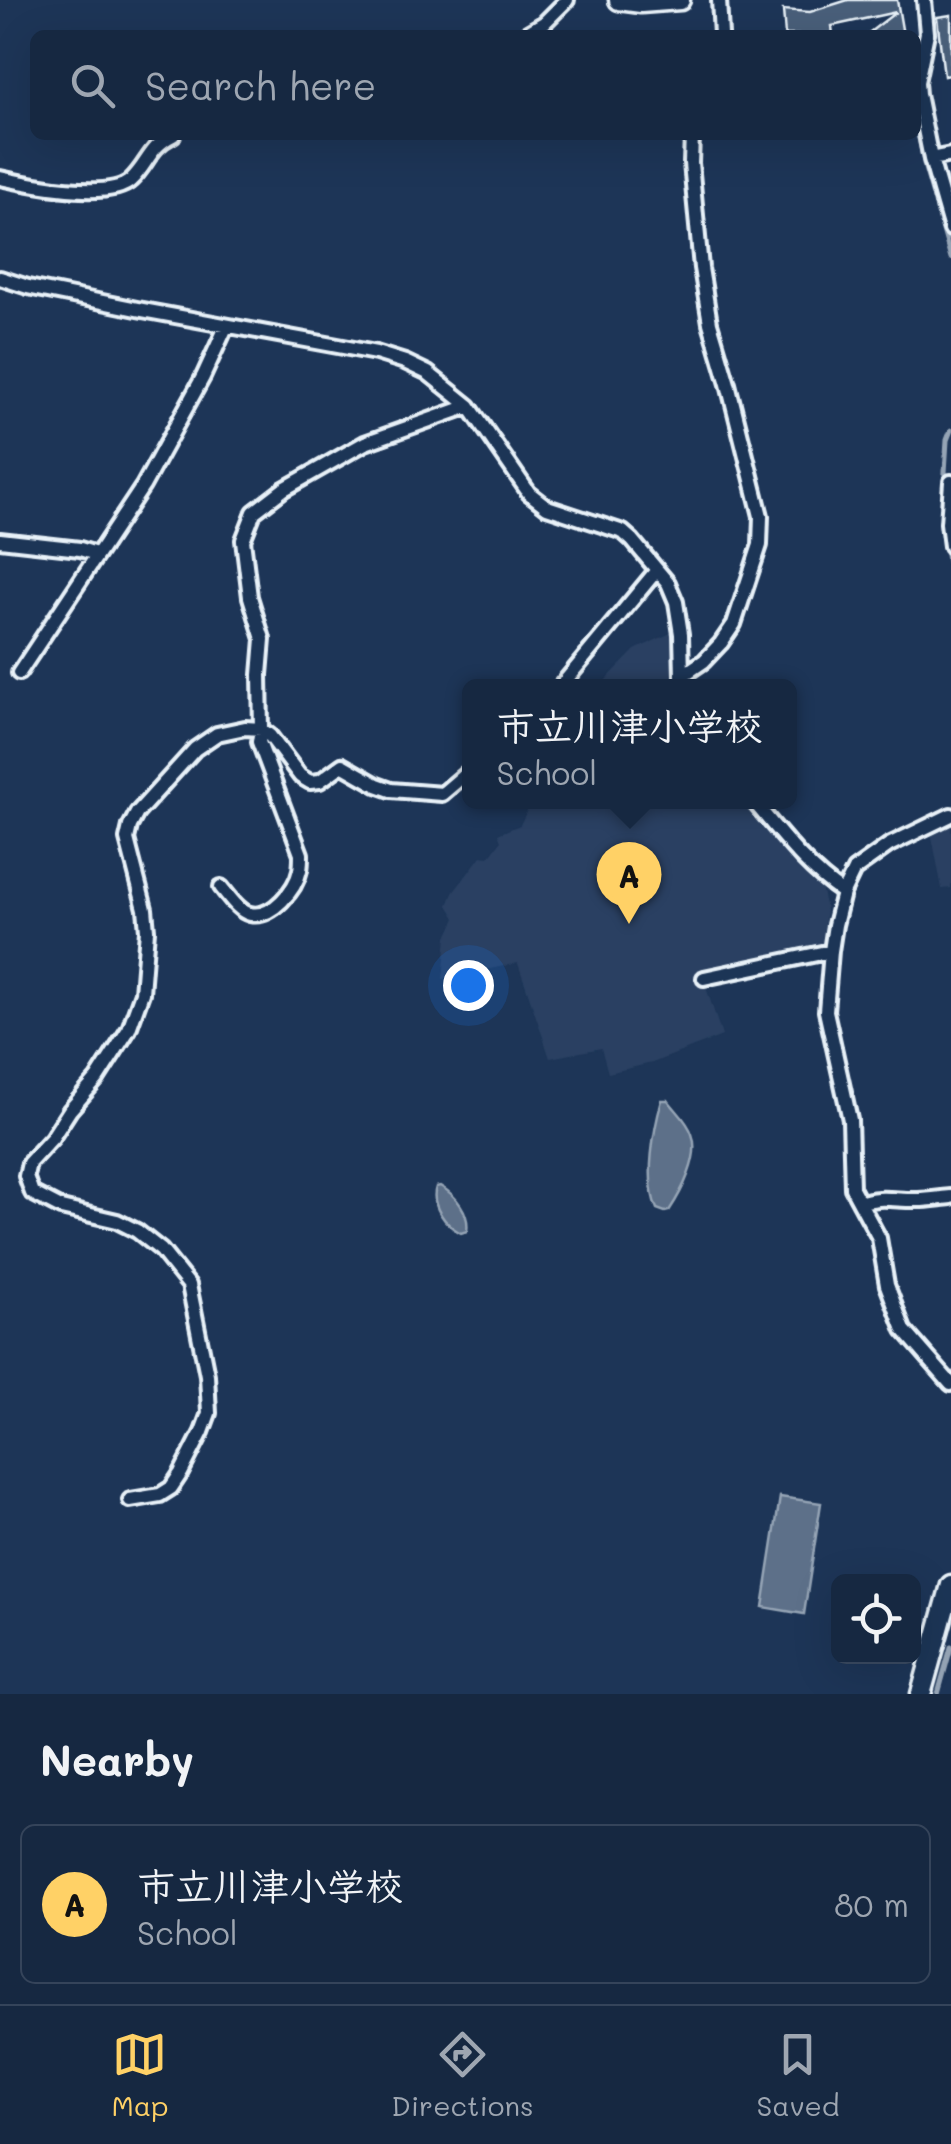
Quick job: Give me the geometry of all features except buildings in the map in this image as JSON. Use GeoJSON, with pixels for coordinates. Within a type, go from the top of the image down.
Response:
{"type":"FeatureCollection","features":[{"type":"Feature","properties":{"kind":"street"},"geometry":{"type":"LineString","coordinates":[[532,30],[567,0]]}},
{"type":"Feature","properties":{"kind":"street"},"geometry":{"type":"LineString","coordinates":[[619,0],[641,4],[680,0]]}},
{"type":"Feature","properties":{"kind":"street"},"geometry":{"type":"LineString","coordinates":[[719,0],[723,30]]}},
{"type":"Feature","properties":{"kind":"street"},"geometry":{"type":"LineString","coordinates":[[921,63],[927,34],[924,0]]}},
{"type":"Feature","properties":{"kind":"street"},"geometry":{"type":"LineString","coordinates":[[921,109],[951,229]]}},
{"type":"Feature","properties":{"kind":"street"},"geometry":{"type":"LineString","coordinates":[[0,178],[107,192],[132,179],[164,140]]}},
{"type":"Feature","properties":{"kind":"street"},"geometry":{"type":"LineString","coordinates":[[685,679],[734,624],[761,531],[761,516],[710,323],[691,163],[692,140]]}},
{"type":"Feature","properties":{"kind":"street"},"geometry":{"type":"LineString","coordinates":[[931,160],[951,155]]}},
{"type":"Feature","properties":{"kind":"street"},"geometry":{"type":"LineString","coordinates":[[0,278],[28,288],[226,327],[330,343],[405,362],[428,373],[470,406],[530,493],[547,507],[624,532],[668,583],[676,602],[681,634],[683,679]]}},
{"type":"Feature","properties":{"kind":"street"},"geometry":{"type":"LineString","coordinates":[[19,673],[143,486],[226,327]]}},
{"type":"Feature","properties":{"kind":"street"},"geometry":{"type":"LineString","coordinates":[[221,887],[248,914],[262,914],[279,904],[300,871],[301,854],[259,742],[264,639],[250,597],[242,540],[254,512],[284,489],[365,443],[470,406]]}},
{"type":"Feature","properties":{"kind":"street"},"geometry":{"type":"LineString","coordinates":[[951,482],[951,546]]}},
{"type":"Feature","properties":{"kind":"street"},"geometry":{"type":"LineString","coordinates":[[0,540],[96,554]]}},
{"type":"Feature","properties":{"kind":"street"},"geometry":{"type":"LineString","coordinates":[[566,679],[657,570]]}},
{"type":"Feature","properties":{"kind":"street"},"geometry":{"type":"LineString","coordinates":[[130,1500],[160,1495],[171,1488],[202,1432],[208,1412],[208,1375],[189,1284],[161,1250],[137,1231],[61,1208],[32,1194],[26,1176],[29,1163],[97,1079],[129,1029],[142,992],[147,930],[127,840],[130,826],[152,794],[194,750],[217,734],[245,728],[261,729],[270,736],[300,776],[310,782],[320,781],[342,765],[391,790],[442,794],[462,778]]}},
{"type":"Feature","properties":{"kind":"street"},"geometry":{"type":"LineString","coordinates":[[760,809],[813,869],[843,893]]}},
{"type":"Feature","properties":{"kind":"street"},"geometry":{"type":"LineString","coordinates":[[951,815],[888,844],[854,870],[843,893],[831,952],[826,1011],[850,1120],[852,1188],[878,1238],[890,1297],[904,1330],[951,1384]]}},
{"type":"Feature","properties":{"kind":"street"},"geometry":{"type":"LineString","coordinates":[[704,978],[831,952]]}},
{"type":"Feature","properties":{"kind":"street"},"geometry":{"type":"LineString","coordinates":[[860,1204],[888,1198],[951,1197]]}},
{"type":"Feature","properties":{"kind":"street"},"geometry":{"type":"LineString","coordinates":[[920,1694],[951,1585]]}},
{"type":"Feature","properties":{"kind":"shaded area"},"geometry":{"type":"Polygon","coordinates":[[[675,631],[677,679],[607,679],[635,650],[675,631]]]}},
{"type":"Feature","properties":{"kind":"shaded area"},"geometry":{"type":"Polygon","coordinates":[[[528,809],[752,809],[821,887],[826,910],[822,949],[702,975],[722,1036],[652,1063],[608,1073],[601,1048],[550,1058],[518,963],[443,979],[447,937],[456,918],[448,905],[453,893],[481,856],[489,857],[501,841],[498,834],[520,825],[528,809]]]}},
{"type":"Feature","properties":{"kind":"shaded area"},"geometry":{"type":"Polygon","coordinates":[[[951,823],[951,888],[942,889],[931,831],[951,823]]]}},
{"type":"Feature","properties":{"kind":"shaded area"},"geometry":{"type":"Polygon","coordinates":[[[662,1100],[668,1100],[685,1120],[694,1143],[688,1174],[674,1203],[665,1212],[657,1209],[651,1184],[653,1139],[662,1100]]]}},
{"type":"Feature","properties":{"kind":"shaded area"},"geometry":{"type":"Polygon","coordinates":[[[440,1186],[461,1205],[467,1231],[461,1233],[440,1214],[435,1194],[440,1186]]]}},
{"type":"Feature","properties":{"kind":"shaded area"},"geometry":{"type":"Polygon","coordinates":[[[780,1497],[821,1503],[804,1614],[763,1607],[780,1497]]]}},
{"type":"Feature","properties":{"kind":"waterway"},"geometry":{"type":"LineString","coordinates":[[917,0],[921,30]]}},
{"type":"Feature","properties":{"kind":"waterway"},"geometry":{"type":"LineString","coordinates":[[919,140],[951,258]]}},
{"type":"Feature","properties":{"kind":"waterway"},"geometry":{"type":"LineString","coordinates":[[951,430],[942,521],[951,580]]}},
{"type":"Feature","properties":{"kind":"waterway"},"geometry":{"type":"LineString","coordinates":[[938,1694],[951,1647]]}},
{"type":"Feature","properties":{"kind":"place","name":"市立川津小学校"},"geometry":{"type":"Point","coordinates":[629,924]}}]}
